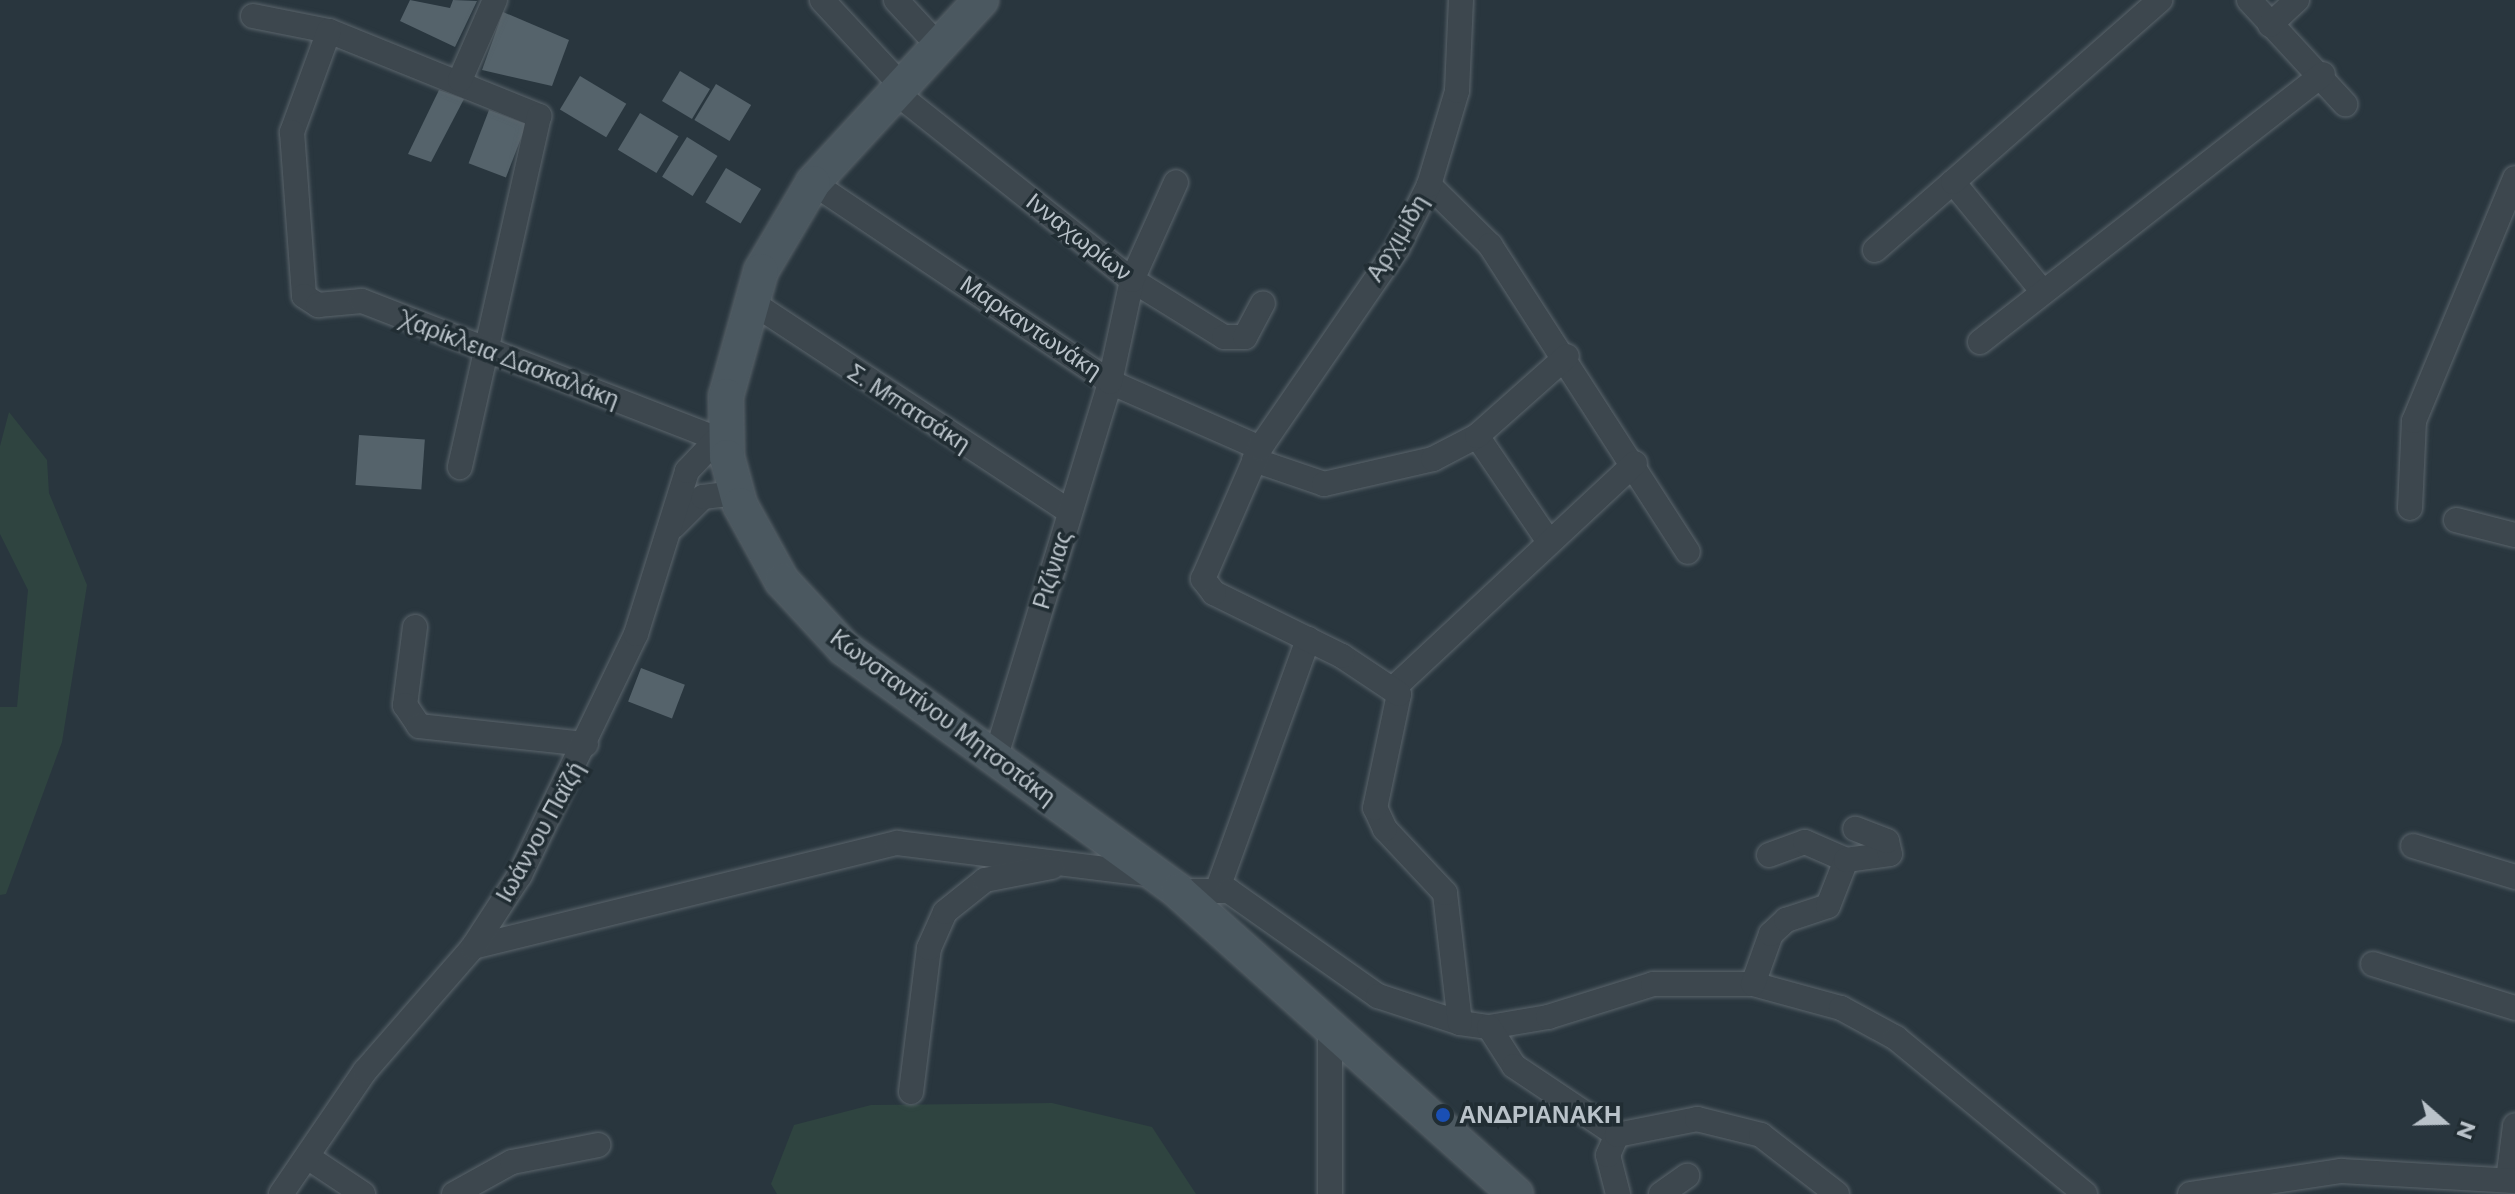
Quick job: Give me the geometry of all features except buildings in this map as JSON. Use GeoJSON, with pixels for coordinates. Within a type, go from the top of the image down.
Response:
{"type":"FeatureCollection","features":[{"type":"Feature","properties":{"kind":"main road","name":"Κωνσταντίνου Μητσοτάκη"},"geometry":{"type":"LineString","coordinates":[[981,0],[936,43],[813,183],[750,301],[720,434],[719,495],[812,617],[995,759],[1168,883],[1330,1023],[1516,1194]]}},
{"type":"Feature","properties":{"kind":"street"},"geometry":{"type":"LineString","coordinates":[[460,80],[495,0]]}},
{"type":"Feature","properties":{"kind":"street","name":"Ινναχωρίων"},"geometry":{"type":"LineString","coordinates":[[822,0],[897,88],[1132,280],[1238,340],[1263,303]]}},
{"type":"Feature","properties":{"kind":"street"},"geometry":{"type":"LineString","coordinates":[[896,0],[936,43]]}},
{"type":"Feature","properties":{"kind":"street","name":"Αρχιμίδη"},"geometry":{"type":"LineString","coordinates":[[1308,639],[1214,593],[1203,579],[1257,454],[1397,249],[1429,185],[1457,91],[1461,0]]}},
{"type":"Feature","properties":{"kind":"street"},"geometry":{"type":"LineString","coordinates":[[1875,250],[2160,0]]}},
{"type":"Feature","properties":{"kind":"street"},"geometry":{"type":"LineString","coordinates":[[2249,0],[2270,25],[2323,74],[2345,104]]}},
{"type":"Feature","properties":{"kind":"street"},"geometry":{"type":"LineString","coordinates":[[2270,25],[2297,0]]}},
{"type":"Feature","properties":{"kind":"street"},"geometry":{"type":"LineString","coordinates":[[253,16],[329,31],[460,80],[539,116],[460,467]]}},
{"type":"Feature","properties":{"kind":"street","name":"Χαρίκλεια Δασκαλάκη"},"geometry":{"type":"LineString","coordinates":[[329,31],[292,132],[304,296],[318,305],[362,301],[720,434]]}},
{"type":"Feature","properties":{"kind":"street"},"geometry":{"type":"LineString","coordinates":[[1980,342],[2323,74]]}},
{"type":"Feature","properties":{"kind":"street"},"geometry":{"type":"LineString","coordinates":[[2410,508],[2414,421],[2509,208],[2515,178]]}},
{"type":"Feature","properties":{"kind":"street","name":"Ριζίνιας"},"geometry":{"type":"LineString","coordinates":[[995,759],[1110,382],[1132,280],[1176,182]]}},
{"type":"Feature","properties":{"kind":"street"},"geometry":{"type":"LineString","coordinates":[[1953,182],[2043,292]]}},
{"type":"Feature","properties":{"kind":"street","name":"Μαρκαντωνάκη"},"geometry":{"type":"LineString","coordinates":[[813,183],[1110,382],[1324,484],[1433,459],[1477,436],[1567,356]]}},
{"type":"Feature","properties":{"kind":"street"},"geometry":{"type":"LineString","coordinates":[[1429,185],[1471,219],[1567,356],[1688,552]]}},
{"type":"Feature","properties":{"kind":"street","name":"Σ. Μπατσάκη"},"geometry":{"type":"LineString","coordinates":[[750,301],[1070,512]]}},
{"type":"Feature","properties":{"kind":"street","name":"Ιωάννου Παϊζή"},"geometry":{"type":"LineString","coordinates":[[281,1194],[309,1158],[365,1071],[473,947],[534,851],[586,744],[670,531],[683,480],[720,434]]}},
{"type":"Feature","properties":{"kind":"street"},"geometry":{"type":"LineString","coordinates":[[1477,436],[1549,542]]}},
{"type":"Feature","properties":{"kind":"street"},"geometry":{"type":"LineString","coordinates":[[1395,687],[1635,463]]}},
{"type":"Feature","properties":{"kind":"street"},"geometry":{"type":"LineString","coordinates":[[683,480],[719,495]]}},
{"type":"Feature","properties":{"kind":"street"},"geometry":{"type":"LineString","coordinates":[[670,531],[719,495]]}},
{"type":"Feature","properties":{"kind":"street"},"geometry":{"type":"LineString","coordinates":[[2456,520],[2515,535]]}},
{"type":"Feature","properties":{"kind":"street"},"geometry":{"type":"LineString","coordinates":[[415,627],[405,705],[419,726],[586,744]]}},
{"type":"Feature","properties":{"kind":"street"},"geometry":{"type":"LineString","coordinates":[[1218,888],[1308,639],[1395,687],[1400,703],[1375,808],[1385,829],[1445,893],[1460,1023]]}},
{"type":"Feature","properties":{"kind":"street"},"geometry":{"type":"LineString","coordinates":[[1769,855],[1805,842],[1846,860],[1885,857],[1892,849],[1855,829]]}},
{"type":"Feature","properties":{"kind":"street"},"geometry":{"type":"LineString","coordinates":[[473,947],[897,843],[1090,866],[1168,883],[1218,888],[1378,996],[1460,1023],[1489,1027],[1653,984],[1753,984],[1841,1008],[1896,1038],[2076,1191]]}},
{"type":"Feature","properties":{"kind":"street"},"geometry":{"type":"LineString","coordinates":[[2413,846],[2515,877]]}},
{"type":"Feature","properties":{"kind":"street"},"geometry":{"type":"LineString","coordinates":[[1753,984],[1771,934],[1786,920],[1828,906],[1846,860]]}},
{"type":"Feature","properties":{"kind":"street"},"geometry":{"type":"LineString","coordinates":[[911,1092],[929,948],[945,912],[985,880],[1033,867],[1090,866]]}},
{"type":"Feature","properties":{"kind":"street"},"geometry":{"type":"LineString","coordinates":[[2373,964],[2515,1008]]}},
{"type":"Feature","properties":{"kind":"street"},"geometry":{"type":"LineString","coordinates":[[1330,1023],[1330,1194]]}},
{"type":"Feature","properties":{"kind":"street"},"geometry":{"type":"LineString","coordinates":[[1489,1027],[1514,1066],[1617,1135]]}},
{"type":"Feature","properties":{"kind":"street"},"geometry":{"type":"LineString","coordinates":[[1618,1194],[1608,1155],[1617,1135],[1634,1126],[1724,1122],[1784,1149],[1837,1194]]}},
{"type":"Feature","properties":{"kind":"street"},"geometry":{"type":"LineString","coordinates":[[2190,1194],[2341,1171],[2466,1186],[2511,1181],[2515,1125]]}},
{"type":"Feature","properties":{"kind":"street"},"geometry":{"type":"LineString","coordinates":[[454,1194],[512,1162],[598,1145]]}},
{"type":"Feature","properties":{"kind":"street"},"geometry":{"type":"LineString","coordinates":[[309,1158],[363,1194]]}},
{"type":"Feature","properties":{"kind":"street"},"geometry":{"type":"LineString","coordinates":[[1661,1194],[1687,1176]]}},
{"type":"Feature","properties":{"kind":"green space"},"geometry":{"type":"Polygon","coordinates":[[[9,412],[47,460],[49,493],[87,585],[62,742],[6,894],[0,895],[0,707],[17,707],[28,590],[0,534],[0,446],[9,412]]]}},
{"type":"Feature","properties":{"kind":"green space"},"geometry":{"type":"Polygon","coordinates":[[[1052,1103],[1152,1127],[1196,1194],[777,1194],[771,1184],[794,1125],[871,1105],[1052,1103]]]}},
{"type":"Feature","properties":{"kind":"place","name":"ΑΝΔΡΙΑΝΑΚΗ"},"geometry":{"type":"Point","coordinates":[1443,1115]}}]}
